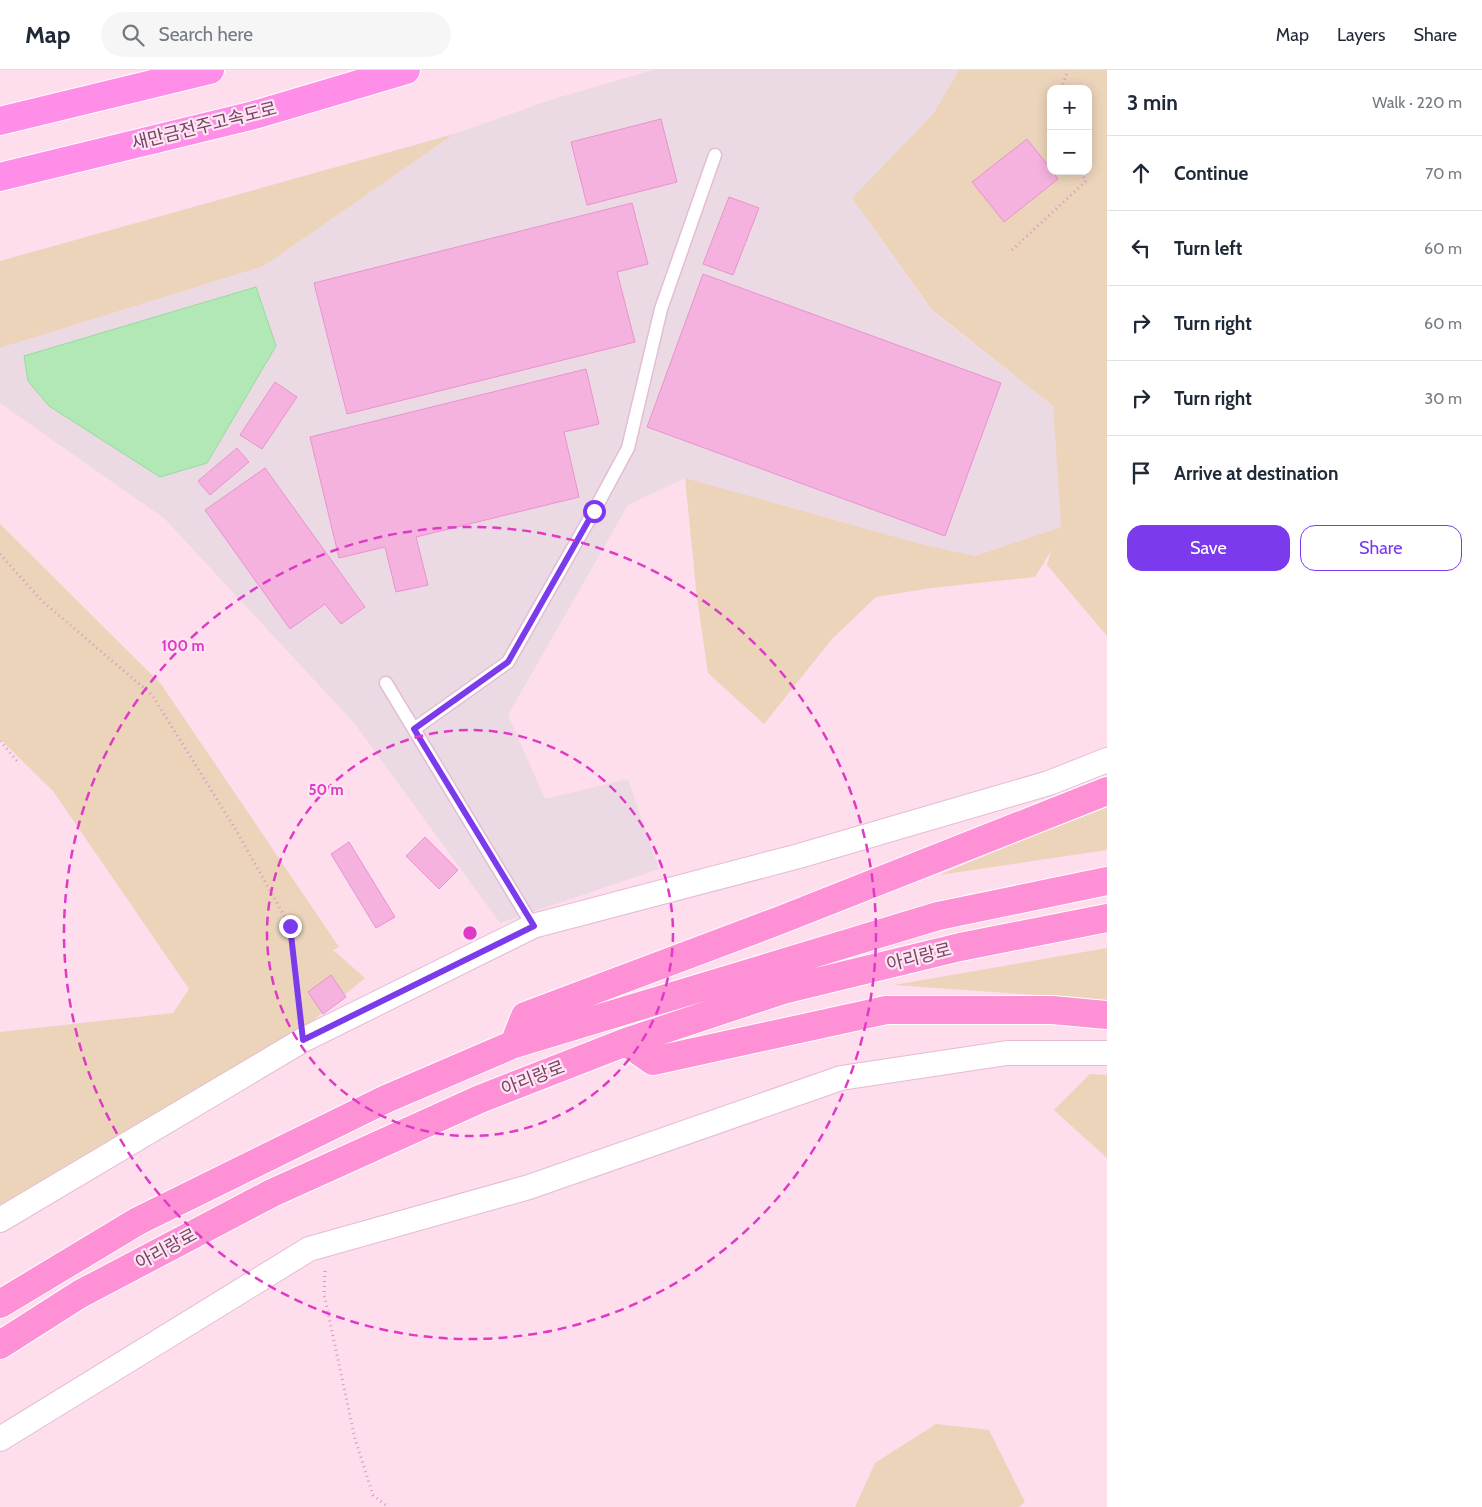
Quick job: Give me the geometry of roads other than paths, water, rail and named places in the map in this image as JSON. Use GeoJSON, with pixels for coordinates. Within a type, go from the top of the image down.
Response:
{"type":"FeatureCollection","features":[{"type":"Feature","properties":{"kind":"highway"},"geometry":{"type":"LineString","coordinates":[[0,121],[210,70]]}},
{"type":"Feature","properties":{"kind":"highway","name":"새만금전주고속도로"},"geometry":{"type":"LineString","coordinates":[[0,177],[254,114],[406,70]]}},
{"type":"Feature","properties":{"kind":"highway"},"geometry":{"type":"LineString","coordinates":[[514,1044],[525,1016],[778,921],[1107,792]]}},
{"type":"Feature","properties":{"kind":"highway","name":"아리랑로"},"geometry":{"type":"LineString","coordinates":[[0,1304],[138,1221],[386,1099],[514,1044],[938,916],[1107,881]]}},
{"type":"Feature","properties":{"kind":"highway","name":"아리랑로"},"geometry":{"type":"LineString","coordinates":[[0,1345],[80,1294],[272,1193],[480,1099],[626,1042],[783,990],[960,947],[1107,918]]}},
{"type":"Feature","properties":{"kind":"highway"},"geometry":{"type":"LineString","coordinates":[[626,1042],[653,1061],[886,1010],[1052,1010],[1107,1015]]}},
{"type":"Feature","properties":{"kind":"street"},"geometry":{"type":"LineString","coordinates":[[0,1220],[303,1040],[534,926],[799,856],[1049,784],[1107,760]]}},
{"type":"Feature","properties":{"kind":"street"},"geometry":{"type":"LineString","coordinates":[[0,1439],[309,1249],[529,1187],[841,1078],[1007,1053],[1107,1053]]}},
{"type":"Feature","properties":{"kind":"lane"},"geometry":{"type":"LineString","coordinates":[[414,729],[508,662],[628,448],[662,309],[715,155]]}},
{"type":"Feature","properties":{"kind":"lane"},"geometry":{"type":"LineString","coordinates":[[386,684],[534,926]]}}]}
